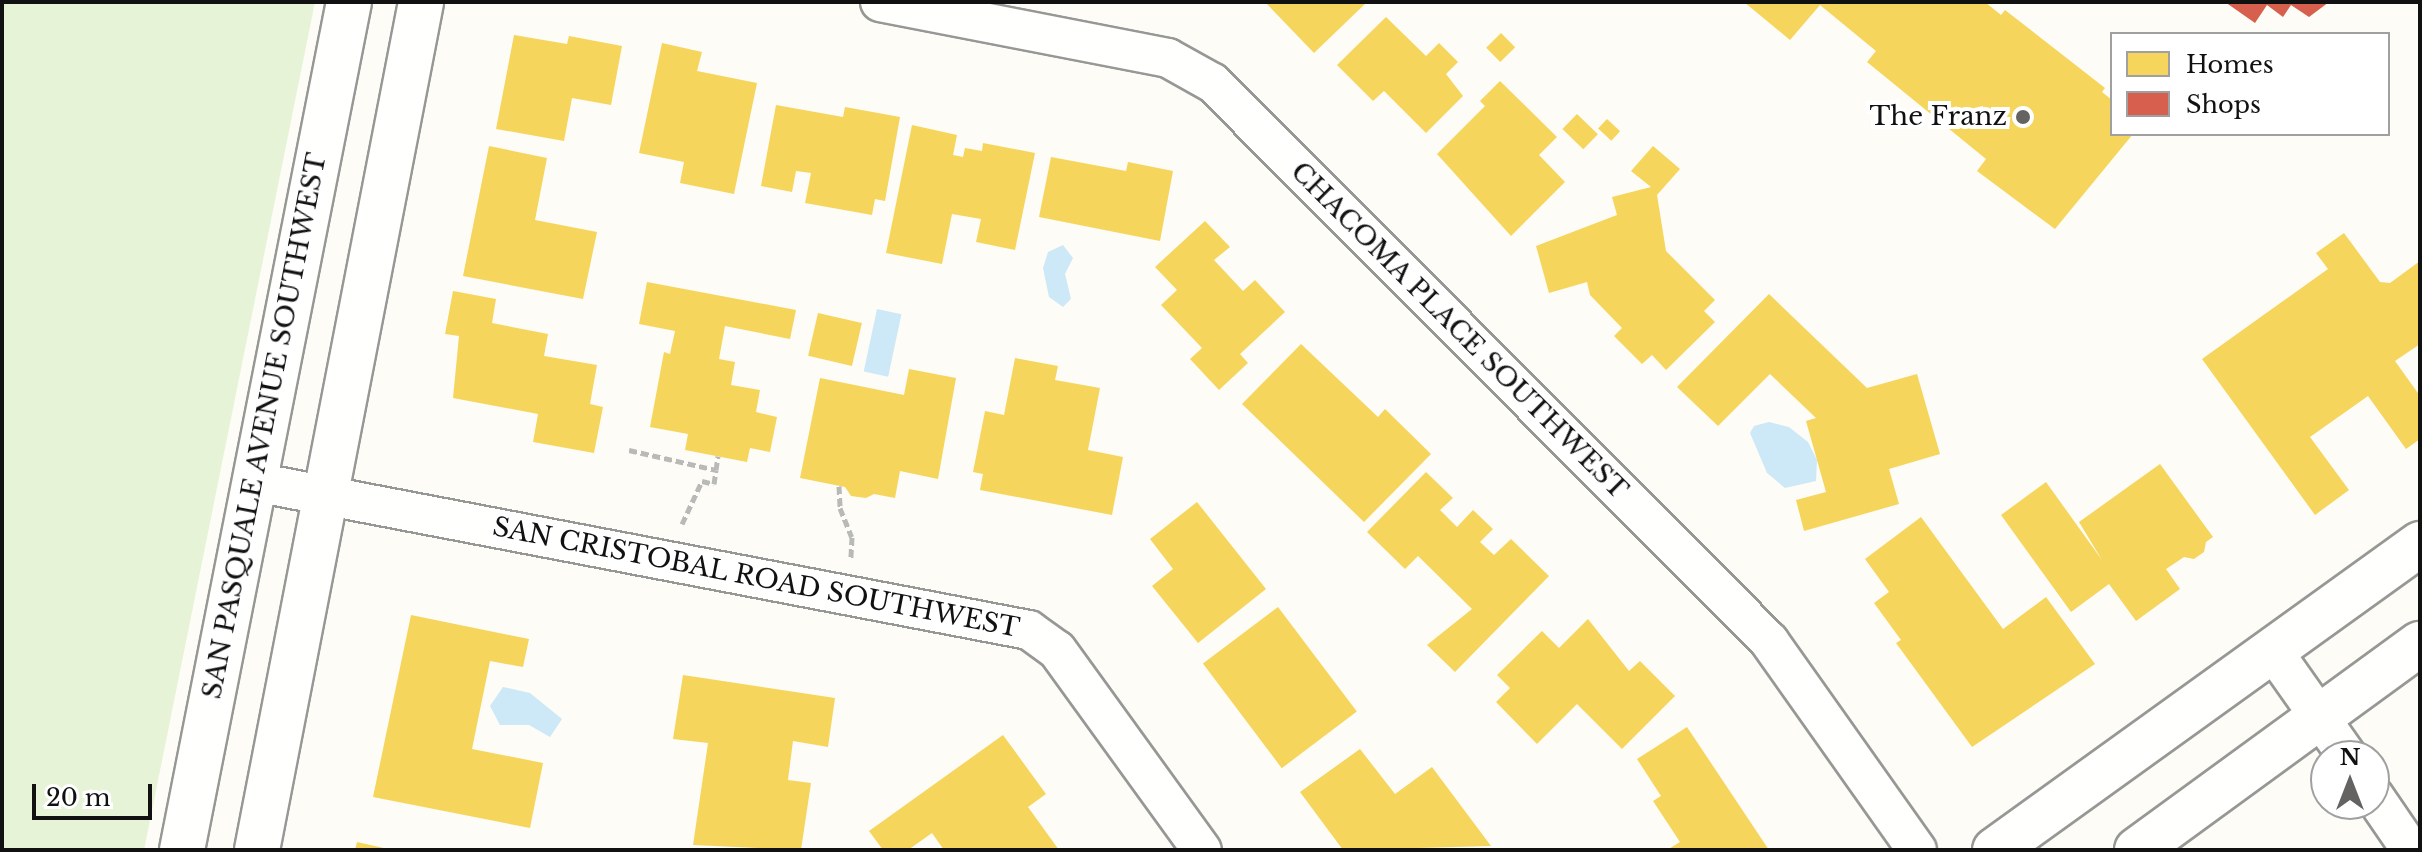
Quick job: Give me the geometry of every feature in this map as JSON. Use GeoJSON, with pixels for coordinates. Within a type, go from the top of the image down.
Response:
{"type":"FeatureCollection","features":[{"type":"Feature","properties":{"kind":"street","name":"SAN PASQUALE AVENUE SOUTHWEST"},"geometry":{"type":"LineString","coordinates":[[182,850],[349,2]]}},
{"type":"Feature","properties":{"kind":"street"},"geometry":{"type":"LineString","coordinates":[[257,850],[421,2]]}},
{"type":"Feature","properties":{"kind":"street","name":"CHACOMA PLACE SOUTHWEST"},"geometry":{"type":"LineString","coordinates":[[880,2],[1168,58],[1213,83],[1769,641],[1917,850]]}},
{"type":"Feature","properties":{"kind":"street","name":"SAN CRISTOBAL ROAD SOUTHWEST"},"geometry":{"type":"LineString","coordinates":[[255,482],[1029,630],[1057,650],[1202,850]]}},
{"type":"Feature","properties":{"kind":"street"},"geometry":{"type":"LineString","coordinates":[[1995,850],[2420,544]]}},
{"type":"Feature","properties":{"kind":"street"},"geometry":{"type":"LineString","coordinates":[[2137,850],[2420,644]]}},
{"type":"Feature","properties":{"kind":"street"},"geometry":{"type":"LineString","coordinates":[[2273,651],[2336,740]]}},
{"type":"Feature","properties":{"kind":"street"},"geometry":{"type":"LineString","coordinates":[[2390,819],[2411,850]]}},
{"type":"Feature","properties":{"kind":"path"},"geometry":{"type":"LineString","coordinates":[[629,450],[716,470]]}},
{"type":"Feature","properties":{"kind":"path"},"geometry":{"type":"LineString","coordinates":[[682,525],[702,481],[714,484],[718,456]]}},
{"type":"Feature","properties":{"kind":"path"},"geometry":{"type":"LineString","coordinates":[[839,486],[840,508],[852,537],[851,558]]}},
{"type":"Feature","properties":{"kind":"green space"},"geometry":{"type":"Polygon","coordinates":[[[2,2],[315,2],[144,850],[2,850],[2,2]]]}},
{"type":"Feature","properties":{"kind":"water"},"geometry":{"type":"Polygon","coordinates":[[[1063,245],[1073,258],[1065,274],[1071,299],[1063,307],[1049,297],[1043,268],[1048,252],[1063,245]]]}},
{"type":"Feature","properties":{"kind":"water"},"geometry":{"type":"Polygon","coordinates":[[[877,309],[901,314],[888,377],[864,372],[877,309]]]}},
{"type":"Feature","properties":{"kind":"water"},"geometry":{"type":"Polygon","coordinates":[[[1769,422],[1789,427],[1808,442],[1817,460],[1816,481],[1785,488],[1767,473],[1750,433],[1754,426],[1769,422]]]}},
{"type":"Feature","properties":{"kind":"water"},"geometry":{"type":"Polygon","coordinates":[[[503,687],[530,693],[562,719],[550,737],[529,725],[500,725],[490,706],[503,687]]]}},
{"type":"Feature","properties":{"kind":"building: Homes"},"geometry":{"type":"Polygon","coordinates":[[[1265,2],[1367,2],[1314,53],[1265,2]]]}},
{"type":"Feature","properties":{"kind":"building: Homes","name":"The Franz"},"geometry":{"type":"Polygon","coordinates":[[[1744,2],[1985,2],[2001,15],[2005,10],[2105,88],[2102,92],[2110,98],[2110,136],[2131,136],[2055,229],[1977,171],[1986,159],[1867,62],[1876,51],[1820,5],[1790,40],[1744,2]]]}},
{"type":"Feature","properties":{"kind":"building: Homes"},"geometry":{"type":"Polygon","coordinates":[[[1386,17],[1426,56],[1439,43],[1458,62],[1446,74],[1463,96],[1426,133],[1384,91],[1373,101],[1337,65],[1386,17]]]}},
{"type":"Feature","properties":{"kind":"building: Homes"},"geometry":{"type":"Polygon","coordinates":[[[1501,33],[1515,47],[1500,62],[1486,48],[1501,33]]]}},
{"type":"Feature","properties":{"kind":"building: Homes"},"geometry":{"type":"Polygon","coordinates":[[[514,35],[567,44],[569,36],[622,46],[611,105],[572,98],[564,141],[496,129],[514,35]]]}},
{"type":"Feature","properties":{"kind":"building: Homes"},"geometry":{"type":"Polygon","coordinates":[[[662,43],[702,52],[697,71],[757,83],[734,194],[680,183],[684,162],[639,153],[662,43]]]}},
{"type":"Feature","properties":{"kind":"building: Homes"},"geometry":{"type":"Polygon","coordinates":[[[1500,81],[1557,137],[1539,155],[1565,182],[1511,236],[1437,154],[1485,106],[1480,101],[1500,81]]]}},
{"type":"Feature","properties":{"kind":"building: Homes"},"geometry":{"type":"Polygon","coordinates":[[[776,105],[843,117],[845,107],[900,117],[885,201],[875,199],[872,215],[805,203],[811,173],[796,171],[792,192],[761,186],[776,105]]]}},
{"type":"Feature","properties":{"kind":"building: Homes"},"geometry":{"type":"Polygon","coordinates":[[[1577,114],[1598,134],[1583,149],[1562,129],[1577,114]]]}},
{"type":"Feature","properties":{"kind":"building: Homes"},"geometry":{"type":"Polygon","coordinates":[[[1607,119],[1620,131],[1611,141],[1598,129],[1607,119]]]}},
{"type":"Feature","properties":{"kind":"building: Homes"},"geometry":{"type":"Polygon","coordinates":[[[912,125],[957,135],[953,155],[963,157],[965,148],[982,151],[983,143],[1035,153],[1015,250],[976,242],[981,219],[952,214],[942,264],[886,253],[912,125]]]}},
{"type":"Feature","properties":{"kind":"building: Homes"},"geometry":{"type":"Polygon","coordinates":[[[489,146],[547,158],[535,220],[597,232],[583,299],[463,276],[489,146]]]}},
{"type":"Feature","properties":{"kind":"building: Homes"},"geometry":{"type":"Polygon","coordinates":[[[1653,146],[1680,169],[1657,195],[1666,251],[1715,300],[1704,311],[1715,322],[1666,370],[1652,355],[1642,364],[1614,336],[1622,328],[1590,295],[1587,282],[1549,293],[1536,246],[1617,215],[1612,197],[1651,187],[1631,171],[1653,146]]]}},
{"type":"Feature","properties":{"kind":"building: Homes"},"geometry":{"type":"Polygon","coordinates":[[[1051,157],[1126,171],[1128,162],[1173,171],[1160,241],[1039,217],[1051,157]]]}},
{"type":"Feature","properties":{"kind":"building: Homes"},"geometry":{"type":"Polygon","coordinates":[[[1205,221],[1230,247],[1214,260],[1243,291],[1255,280],[1285,312],[1240,354],[1248,363],[1219,390],[1190,359],[1202,348],[1161,305],[1177,290],[1155,267],[1205,221]]]}},
{"type":"Feature","properties":{"kind":"building: Homes"},"geometry":{"type":"Polygon","coordinates":[[[2344,233],[2380,282],[2390,283],[2420,261],[2420,344],[2395,361],[2420,396],[2420,439],[2406,449],[2368,396],[2310,437],[2349,490],[2315,515],[2202,359],[2328,269],[2316,253],[2344,233]]]}},
{"type":"Feature","properties":{"kind":"building: Homes"},"geometry":{"type":"Polygon","coordinates":[[[647,282],[796,310],[790,339],[725,326],[719,359],[735,362],[731,385],[760,390],[756,412],[777,417],[770,452],[750,448],[747,462],[685,450],[688,434],[650,427],[664,352],[670,354],[675,331],[639,324],[647,282]]]}},
{"type":"Feature","properties":{"kind":"building: Homes"},"geometry":{"type":"Polygon","coordinates":[[[453,291],[496,299],[492,323],[548,334],[544,356],[597,365],[590,404],[603,407],[594,453],[533,442],[538,414],[453,398],[459,336],[445,334],[453,291]]]}},
{"type":"Feature","properties":{"kind":"building: Homes"},"geometry":{"type":"Polygon","coordinates":[[[1769,294],[1867,388],[1917,374],[1940,454],[1889,469],[1899,504],[1804,531],[1796,500],[1826,492],[1806,421],[1816,418],[1770,374],[1718,426],[1677,387],[1769,294]]]}},
{"type":"Feature","properties":{"kind":"building: Homes"},"geometry":{"type":"Polygon","coordinates":[[[818,313],[862,323],[852,366],[808,356],[818,313]]]}},
{"type":"Feature","properties":{"kind":"building: Homes"},"geometry":{"type":"Polygon","coordinates":[[[1301,344],[1378,417],[1385,409],[1431,454],[1364,522],[1242,404],[1301,344]]]}},
{"type":"Feature","properties":{"kind":"building: Homes"},"geometry":{"type":"Polygon","coordinates":[[[1015,358],[1058,366],[1055,380],[1100,388],[1088,450],[1123,457],[1112,515],[980,490],[983,474],[973,472],[985,411],[1004,415],[1015,358]]]}},
{"type":"Feature","properties":{"kind":"building: Homes"},"geometry":{"type":"Polygon","coordinates":[[[909,369],[956,378],[938,479],[900,471],[895,498],[874,494],[866,498],[851,496],[845,487],[800,478],[820,378],[904,395],[909,369]]]}},
{"type":"Feature","properties":{"kind":"building: Homes"},"geometry":{"type":"Polygon","coordinates":[[[2160,464],[2213,537],[2206,542],[2204,552],[2194,559],[2184,557],[2166,569],[2180,589],[2136,621],[2109,584],[2071,612],[2001,515],[2046,482],[2102,560],[2079,522],[2160,464]]]}},
{"type":"Feature","properties":{"kind":"building: Homes"},"geometry":{"type":"Polygon","coordinates":[[[1426,472],[1453,498],[1440,510],[1457,527],[1473,510],[1493,529],[1480,542],[1494,555],[1511,539],[1549,576],[1455,672],[1427,645],[1472,609],[1418,556],[1405,569],[1367,532],[1426,472]]]}},
{"type":"Feature","properties":{"kind":"building: Homes"},"geometry":{"type":"Polygon","coordinates":[[[1197,502],[1266,589],[1198,643],[1152,586],[1173,569],[1150,539],[1197,502]]]}},
{"type":"Feature","properties":{"kind":"building: Homes"},"geometry":{"type":"Polygon","coordinates":[[[1921,517],[2003,629],[2046,597],[2095,664],[1972,747],[1896,643],[1901,640],[1874,603],[1889,592],[1865,559],[1921,517]]]}},
{"type":"Feature","properties":{"kind":"building: Homes"},"geometry":{"type":"Polygon","coordinates":[[[1278,607],[1357,712],[1282,768],[1203,664],[1278,607]]]}},
{"type":"Feature","properties":{"kind":"building: Homes"},"geometry":{"type":"Polygon","coordinates":[[[411,615],[529,639],[523,667],[490,661],[472,749],[543,763],[530,828],[373,797],[411,615]]]}},
{"type":"Feature","properties":{"kind":"building: Homes"},"geometry":{"type":"Polygon","coordinates":[[[1588,619],[1629,671],[1640,661],[1675,696],[1622,749],[1577,704],[1537,744],[1496,702],[1510,688],[1497,675],[1542,631],[1559,648],[1588,619]]]}},
{"type":"Feature","properties":{"kind":"building: Homes"},"geometry":{"type":"Polygon","coordinates":[[[683,675],[835,698],[828,747],[793,741],[788,780],[811,783],[801,850],[693,845],[708,743],[673,739],[683,675]]]}},
{"type":"Feature","properties":{"kind":"building: Homes"},"geometry":{"type":"Polygon","coordinates":[[[1687,727],[1769,850],[1667,850],[1680,842],[1653,801],[1661,796],[1637,759],[1687,727]]]}},
{"type":"Feature","properties":{"kind":"building: Homes"},"geometry":{"type":"Polygon","coordinates":[[[1003,735],[1046,794],[1028,807],[1059,850],[944,850],[932,833],[908,850],[883,850],[869,831],[1003,735]]]}},
{"type":"Feature","properties":{"kind":"building: Homes"},"geometry":{"type":"Polygon","coordinates":[[[1360,749],[1395,794],[1432,767],[1491,846],[1343,850],[1300,792],[1360,749]]]}},
{"type":"Feature","properties":{"kind":"building: Homes"},"geometry":{"type":"Polygon","coordinates":[[[357,842],[388,849],[388,850],[355,850],[357,842]]]}},
{"type":"Feature","properties":{"kind":"building: Shops"},"geometry":{"type":"Polygon","coordinates":[[[2225,2],[2329,2],[2309,17],[2291,5],[2283,17],[2267,5],[2255,23],[2225,2]]]}},
{"type":"Feature","properties":{"kind":"place","name":"The Franz"},"geometry":{"type":"Point","coordinates":[2023,117]}}]}
